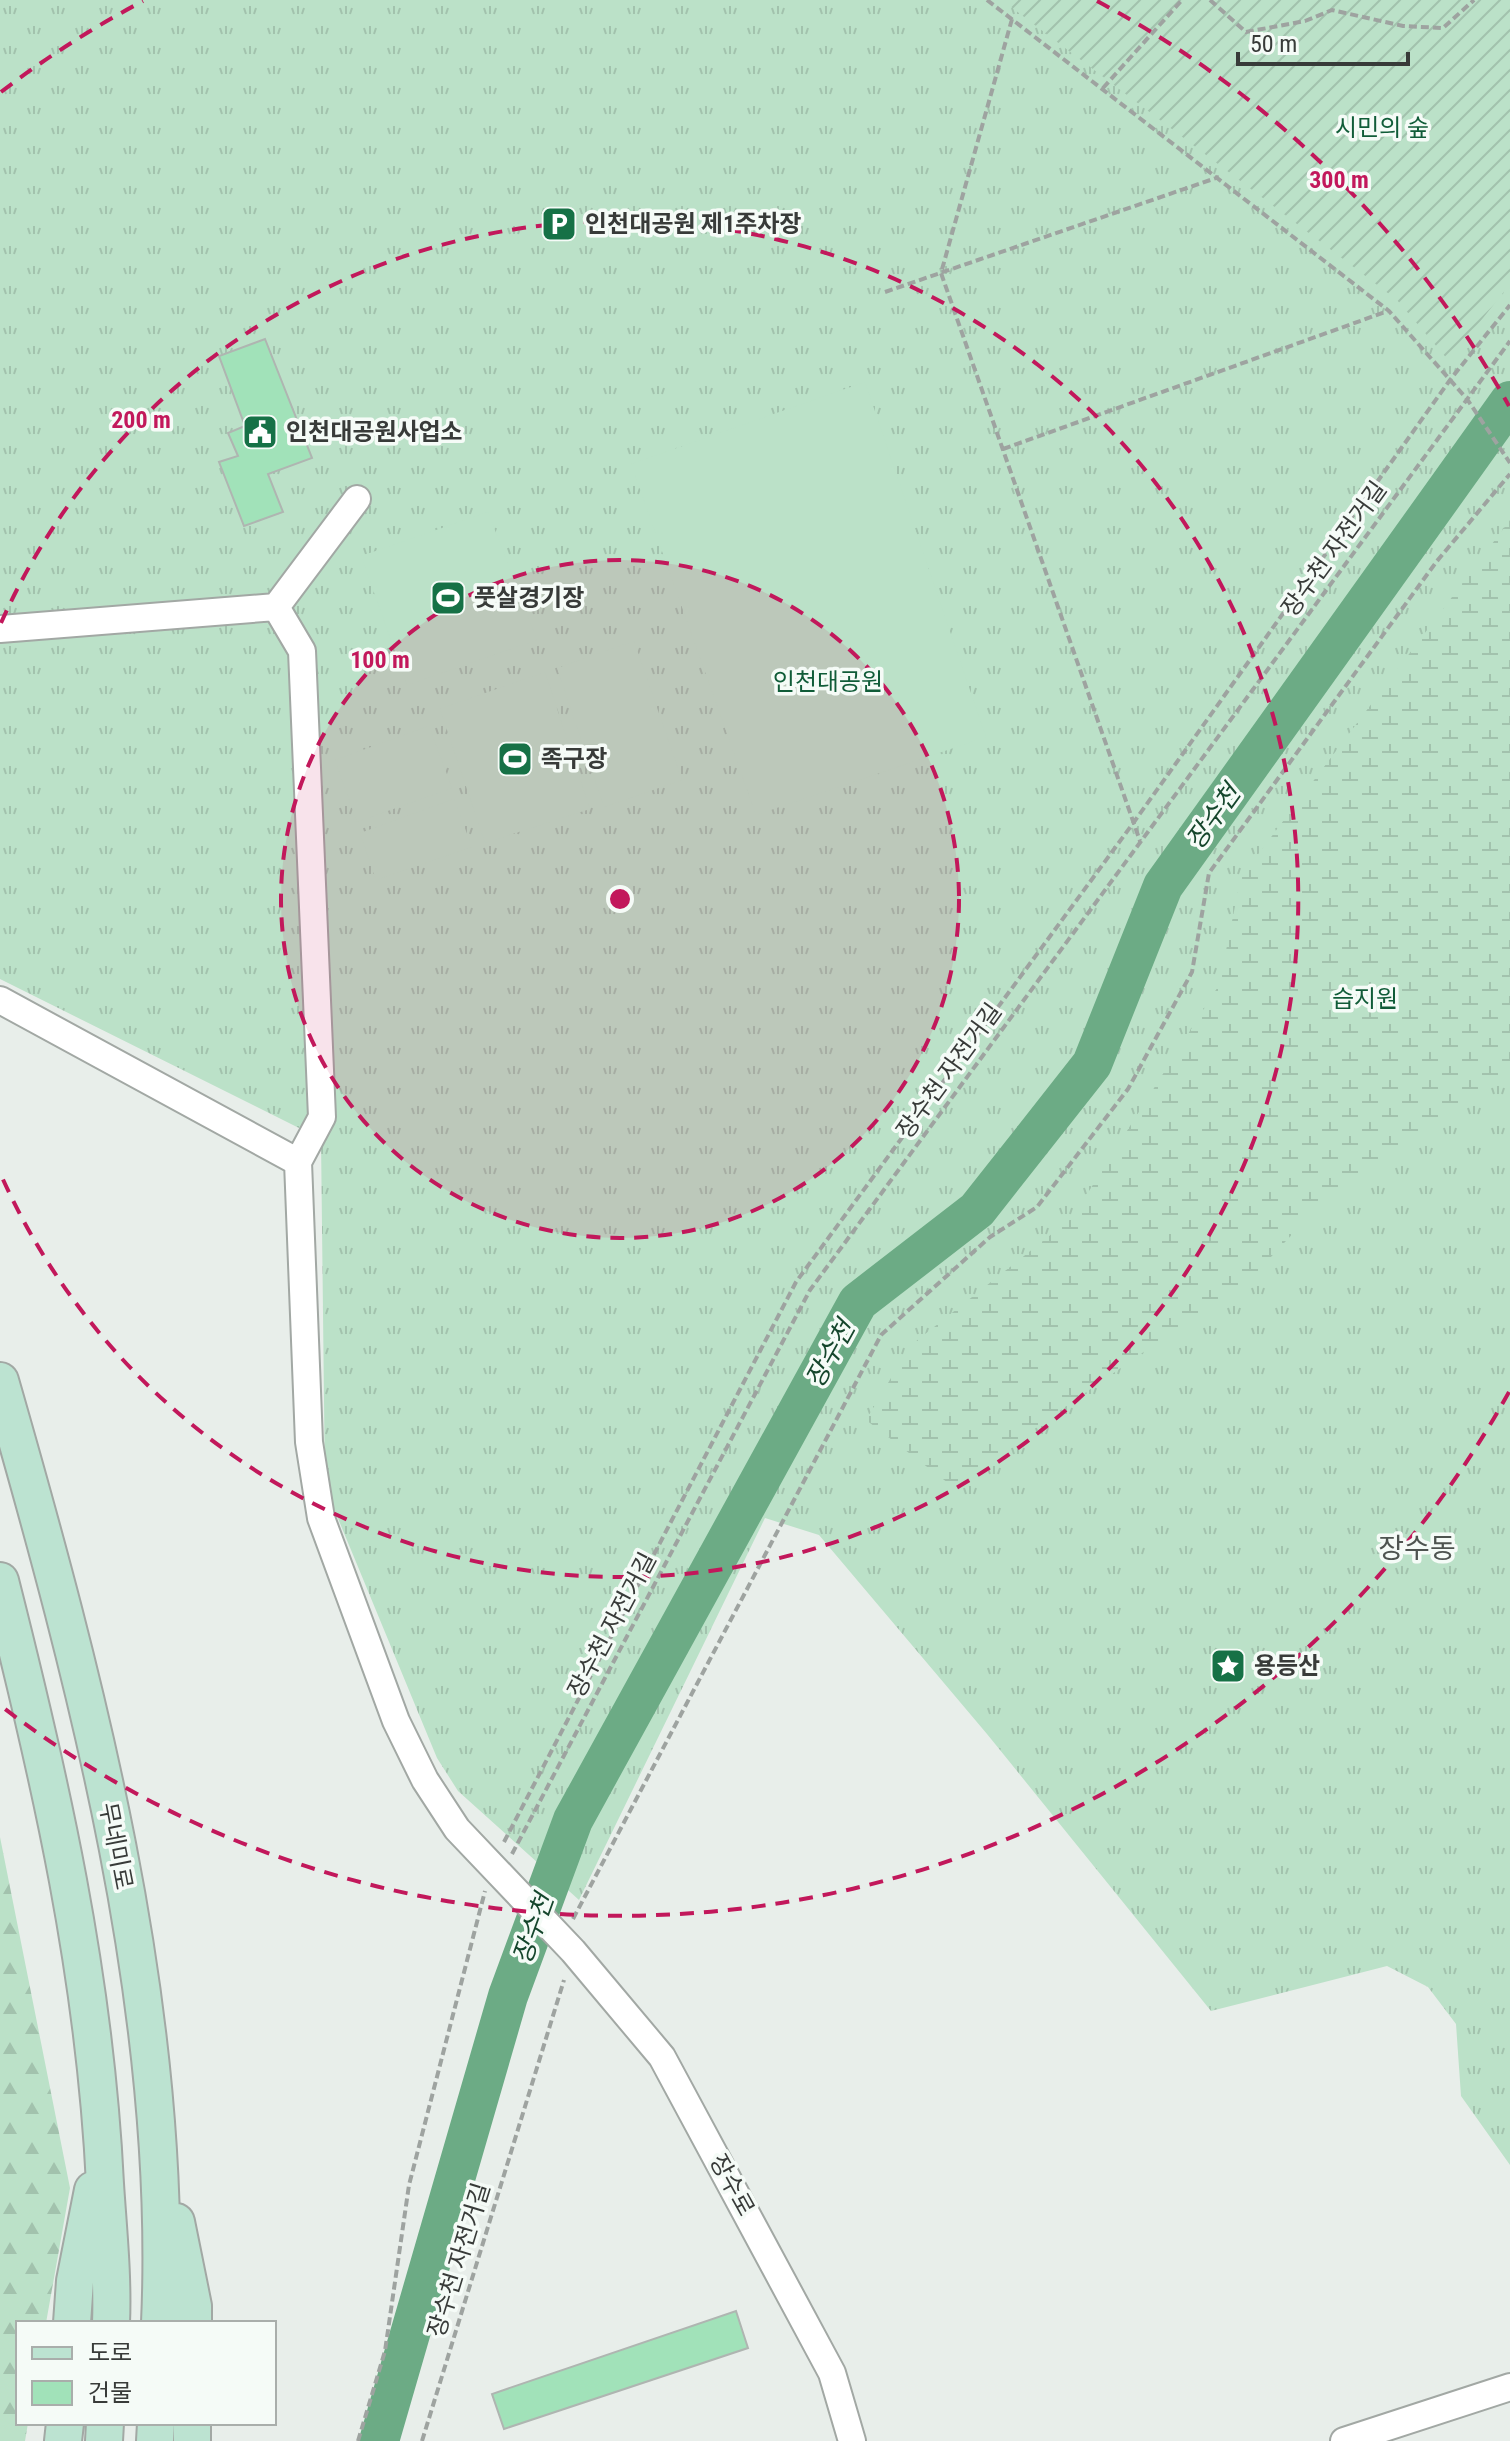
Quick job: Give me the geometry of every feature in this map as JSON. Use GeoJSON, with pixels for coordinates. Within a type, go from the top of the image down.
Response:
{"type":"FeatureCollection","features":[{"type":"Feature","properties":{"kind":"main road","name":"무네미로"},"geometry":{"type":"LineString","coordinates":[[0,1381],[96,1741],[131,1923],[157,2131],[160,2321]]}},
{"type":"Feature","properties":{"kind":"main road"},"geometry":{"type":"LineString","coordinates":[[0,1581],[44,1753],[80,1934],[103,2138],[111,2321]]}},
{"type":"Feature","properties":{"kind":"main road"},"geometry":{"type":"LineString","coordinates":[[157,2131],[193,2306],[193,2321]]}},
{"type":"Feature","properties":{"kind":"main road"},"geometry":{"type":"LineString","coordinates":[[72,2321],[75,2281],[103,2138]]}},
{"type":"Feature","properties":{"kind":"street"},"geometry":{"type":"LineString","coordinates":[[0,629],[276,607],[357,499]]}},
{"type":"Feature","properties":{"kind":"street"},"geometry":{"type":"LineString","coordinates":[[0,1000],[298,1162],[322,1117],[302,651],[276,607]]}},
{"type":"Feature","properties":{"kind":"street","name":"장수로"},"geometry":{"type":"LineString","coordinates":[[298,1162],[309,1442],[321,1518],[396,1721],[413,1757],[457,1829],[562,1938],[662,2057],[825,2359],[852,2441]]}},
{"type":"Feature","properties":{"kind":"street"},"geometry":{"type":"LineString","coordinates":[[1344,2441],[1510,2387]]}},
{"type":"Feature","properties":{"kind":"path"},"geometry":{"type":"LineString","coordinates":[[987,0],[1220,177],[1389,311],[1467,399],[1510,463]]}},
{"type":"Feature","properties":{"kind":"path"},"geometry":{"type":"LineString","coordinates":[[1103,88],[1182,0]]}},
{"type":"Feature","properties":{"kind":"path"},"geometry":{"type":"LineString","coordinates":[[1210,0],[1246,32],[1305,21],[1332,10],[1403,26],[1443,28],[1474,0]]}},
{"type":"Feature","properties":{"kind":"path"},"geometry":{"type":"LineString","coordinates":[[1012,19],[941,273],[1141,841]]}},
{"type":"Feature","properties":{"kind":"path"},"geometry":{"type":"LineString","coordinates":[[885,292],[1220,177]]}},
{"type":"Feature","properties":{"kind":"path"},"geometry":{"type":"LineString","coordinates":[[358,2441],[385,2351],[409,2185],[502,1875],[796,1282],[1134,822],[1450,380],[1510,305]]}},
{"type":"Feature","properties":{"kind":"path"},"geometry":{"type":"LineString","coordinates":[[1003,449],[1389,311]]}},
{"type":"Feature","properties":{"kind":"path","name":"장수천 자전거길"},"geometry":{"type":"LineString","coordinates":[[502,1875],[810,1290],[1510,341]]}},
{"type":"Feature","properties":{"kind":"path","name":"장수천 자전거길"},"geometry":{"type":"LineString","coordinates":[[422,2441],[562,1938],[881,1335],[990,1237],[1037,1207],[1128,1089],[1192,972],[1209,873],[1437,561],[1510,474]]}},
{"type":"Feature","properties":{"kind":"green space","name":"인천대공원"},"geometry":{"type":"Polygon","coordinates":[[[0,0],[1510,0],[1510,2165],[1461,2096],[1456,2024],[1428,1987],[1387,1966],[1211,2011],[987,1734],[819,1535],[765,1518],[579,1900],[458,1791],[437,1758],[325,1487],[321,1139],[0,979],[0,0]]]}},
{"type":"Feature","properties":{"kind":"green space","name":"시민의 숲"},"geometry":{"type":"Polygon","coordinates":[[[1002,0],[1510,0],[1510,284],[1449,361],[1397,300],[1002,0]]]}},
{"type":"Feature","properties":{"kind":"green space"},"geometry":{"type":"Polygon","coordinates":[[[865,382],[986,737],[756,815],[631,464],[865,382]]]}},
{"type":"Feature","properties":{"kind":"green space","name":"풋살경기장"},"geometry":{"type":"Polygon","coordinates":[[[488,512],[537,640],[407,685],[361,556],[488,512]]]}},
{"type":"Feature","properties":{"kind":"green space","name":"습지원"},"geometry":{"type":"Polygon","coordinates":[[[1510,520],[1510,1078],[1500,1079],[1301,1225],[1255,1274],[952,1486],[866,1420],[910,1346],[1072,1218],[1219,985],[1241,877],[1510,520]]]}},
{"type":"Feature","properties":{"kind":"green space","name":"풋살경기장"},"geometry":{"type":"Polygon","coordinates":[[[634,641],[682,780],[604,807],[557,668],[634,641]]]}},
{"type":"Feature","properties":{"kind":"green space","name":"족구장"},"geometry":{"type":"Polygon","coordinates":[[[545,672],[590,809],[485,843],[440,709],[545,672]]]}},
{"type":"Feature","properties":{"kind":"green space"},"geometry":{"type":"Polygon","coordinates":[[[429,726],[452,788],[357,822],[335,760],[429,726]]]}},
{"type":"Feature","properties":{"kind":"green space"},"geometry":{"type":"Polygon","coordinates":[[[454,799],[472,847],[376,880],[360,833],[454,799]]]}},
{"type":"Feature","properties":{"kind":"green space"},"geometry":{"type":"Polygon","coordinates":[[[0,1837],[70,2188],[46,2321],[16,2321],[16,2425],[28,2425],[25,2441],[0,2441],[0,1837]]]}},
{"type":"Feature","properties":{"kind":"building"},"geometry":{"type":"Polygon","coordinates":[[[265,339],[312,458],[268,474],[283,512],[244,526],[219,462],[238,456],[228,433],[245,426],[219,356],[265,339]]]}},
{"type":"Feature","properties":{"kind":"building"},"geometry":{"type":"Polygon","coordinates":[[[736,2311],[748,2348],[504,2429],[492,2394],[736,2311]]]}},
{"type":"Feature","properties":{"kind":"waterway","name":"장수천"},"geometry":{"type":"LineString","coordinates":[[379,2441],[508,1996],[573,1820],[858,1302],[977,1210],[1092,1064],[1163,886],[1510,401]]}},
{"type":"Feature","properties":{"kind":"place","name":"인천대공원 제1주차장"},"geometry":{"type":"Point","coordinates":[559,224]}},
{"type":"Feature","properties":{"kind":"place","name":"인천대공원사업소"},"geometry":{"type":"Point","coordinates":[260,432]}},
{"type":"Feature","properties":{"kind":"place","name":"풋살경기장"},"geometry":{"type":"Point","coordinates":[448,598]}},
{"type":"Feature","properties":{"kind":"place","name":"족구장"},"geometry":{"type":"Point","coordinates":[515,759]}},
{"type":"Feature","properties":{"kind":"place","name":"용등산"},"geometry":{"type":"Point","coordinates":[1228,1666]}},
{"type":"Feature","properties":{"kind":"district","name":"장수동"},"geometry":{"type":"Point","coordinates":[1417,1548]}}]}
